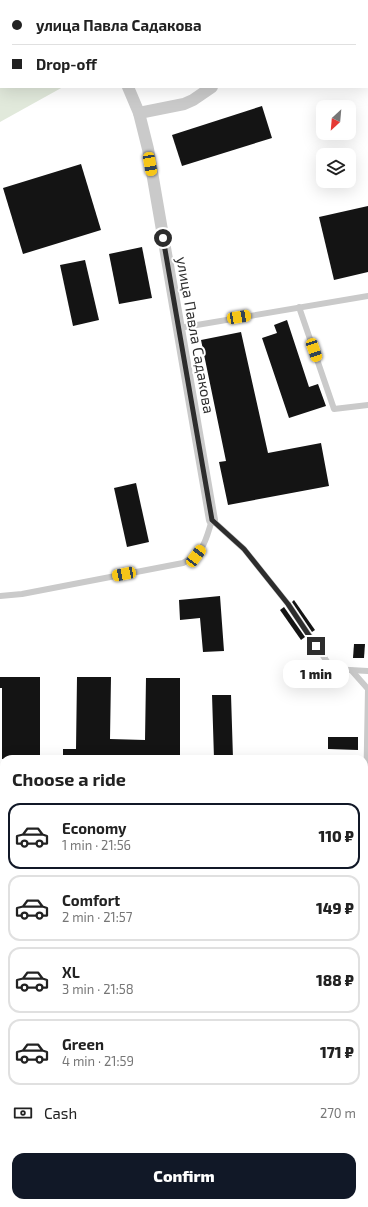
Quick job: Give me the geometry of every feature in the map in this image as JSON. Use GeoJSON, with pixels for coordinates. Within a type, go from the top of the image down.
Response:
{"type":"FeatureCollection","features":[{"type":"Feature","properties":{"kind":"street","name":"улица Павла Садакова"},"geometry":{"type":"LineString","coordinates":[[128,88],[139,113],[148,149],[212,520]]}},
{"type":"Feature","properties":{"kind":"street"},"geometry":{"type":"LineString","coordinates":[[139,113],[184,104],[193,100],[211,88]]}},
{"type":"Feature","properties":{"kind":"lane"},"geometry":{"type":"LineString","coordinates":[[179,328],[368,296]]}},
{"type":"Feature","properties":{"kind":"lane"},"geometry":{"type":"LineString","coordinates":[[299,307],[334,408],[368,405]]}},
{"type":"Feature","properties":{"kind":"lane"},"geometry":{"type":"LineString","coordinates":[[0,596],[22,594],[183,563],[196,556],[205,543],[212,520],[244,549],[288,604],[332,669],[368,671]]}},
{"type":"Feature","properties":{"kind":"lane"},"geometry":{"type":"LineString","coordinates":[[352,671],[368,689],[367,755]]}},
{"type":"Feature","properties":{"kind":"shaded area"},"geometry":{"type":"Polygon","coordinates":[[[0,88],[61,88],[0,122],[0,88]]]}},
{"type":"Feature","properties":{"kind":"building"},"geometry":{"type":"Polygon","coordinates":[[[262,106],[272,138],[182,166],[172,135],[262,106]]]}},
{"type":"Feature","properties":{"kind":"building"},"geometry":{"type":"Polygon","coordinates":[[[81,164],[101,230],[23,254],[3,188],[81,164]]]}},
{"type":"Feature","properties":{"kind":"building"},"geometry":{"type":"Polygon","coordinates":[[[368,206],[368,272],[334,280],[319,217],[368,206]]]}},
{"type":"Feature","properties":{"kind":"building"},"geometry":{"type":"Polygon","coordinates":[[[142,247],[152,298],[119,304],[109,254],[142,247]]]}},
{"type":"Feature","properties":{"kind":"building"},"geometry":{"type":"Polygon","coordinates":[[[85,260],[99,320],[73,326],[60,265],[85,260]]]}},
{"type":"Feature","properties":{"kind":"building"},"geometry":{"type":"Polygon","coordinates":[[[287,320],[309,387],[318,384],[326,406],[289,418],[262,338],[277,333],[274,325],[287,320]]]}},
{"type":"Feature","properties":{"kind":"building"},"geometry":{"type":"Polygon","coordinates":[[[241,332],[268,453],[321,443],[329,486],[228,505],[219,462],[226,461],[201,340],[241,332]]]}},
{"type":"Feature","properties":{"kind":"building"},"geometry":{"type":"Polygon","coordinates":[[[136,483],[149,542],[127,547],[114,488],[136,483]]]}},
{"type":"Feature","properties":{"kind":"building"},"geometry":{"type":"Polygon","coordinates":[[[220,596],[224,651],[203,652],[200,618],[180,620],[179,600],[220,596]]]}},
{"type":"Feature","properties":{"kind":"building"},"geometry":{"type":"Polygon","coordinates":[[[294,600],[315,630],[312,632],[292,602],[294,600]]]}},
{"type":"Feature","properties":{"kind":"building"},"geometry":{"type":"Polygon","coordinates":[[[284,607],[305,637],[301,640],[280,610],[284,607]]]}},
{"type":"Feature","properties":{"kind":"building"},"geometry":{"type":"Polygon","coordinates":[[[354,644],[365,644],[364,658],[353,658],[354,644]]]}},
{"type":"Feature","properties":{"kind":"building"},"geometry":{"type":"Polygon","coordinates":[[[0,677],[40,677],[40,755],[2,755],[2,688],[0,688],[0,677]]]}},
{"type":"Feature","properties":{"kind":"building"},"geometry":{"type":"Polygon","coordinates":[[[77,677],[111,677],[110,739],[145,740],[146,678],[180,678],[180,755],[63,755],[63,749],[76,749],[77,677]]]}},
{"type":"Feature","properties":{"kind":"building"},"geometry":{"type":"Polygon","coordinates":[[[212,695],[231,695],[233,755],[214,755],[212,695]]]}},
{"type":"Feature","properties":{"kind":"building"},"geometry":{"type":"Polygon","coordinates":[[[328,737],[358,737],[358,750],[328,749],[328,737]]]}},
{"type":"Feature","properties":{"kind":"route"},"geometry":{"type":"LineString","coordinates":[[163,238],[212,520],[244,549],[288,604],[316,646]]}}]}
